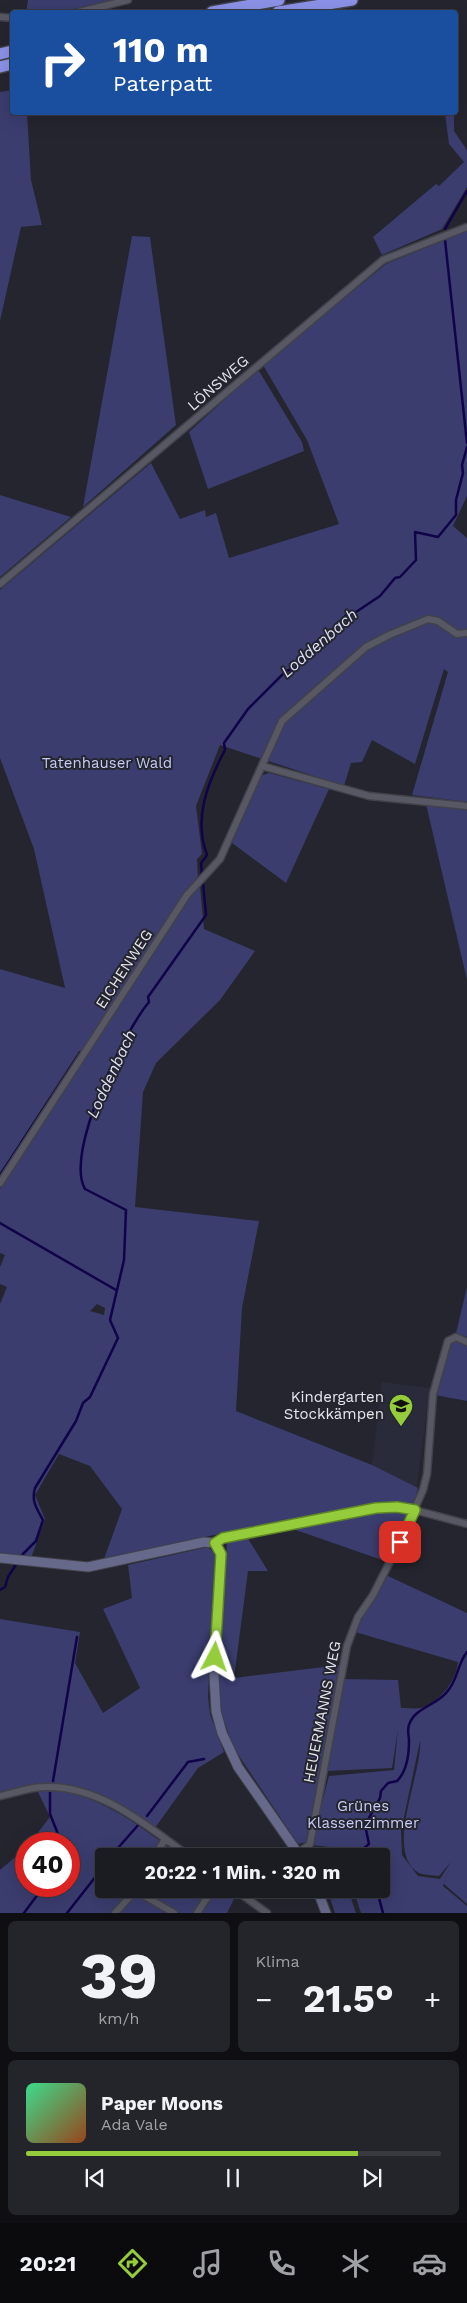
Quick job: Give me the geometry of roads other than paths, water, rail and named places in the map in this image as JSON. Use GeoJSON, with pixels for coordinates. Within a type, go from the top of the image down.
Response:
{"type":"FeatureCollection","features":[{"type":"Feature","properties":{"kind":"highway"},"geometry":{"type":"LineString","coordinates":[[223,10],[278,0]]}},
{"type":"Feature","properties":{"kind":"highway"},"geometry":{"type":"LineString","coordinates":[[290,10],[352,0]]}},
{"type":"Feature","properties":{"kind":"street"},"geometry":{"type":"LineString","coordinates":[[88,10],[128,0]]}},
{"type":"Feature","properties":{"kind":"street","name":"LÖNSWEG"},"geometry":{"type":"LineString","coordinates":[[0,584],[383,260],[467,227]]}},
{"type":"Feature","properties":{"kind":"street","name":"EICHENWEG"},"geometry":{"type":"LineString","coordinates":[[0,1183],[187,896],[220,859],[282,721],[366,647],[428,619],[438,621],[457,634],[467,633]]}},
{"type":"Feature","properties":{"kind":"street"},"geometry":{"type":"LineString","coordinates":[[262,766],[368,796],[467,806]]}},
{"type":"Feature","properties":{"kind":"street","name":"HEUERMANNS WEG"},"geometry":{"type":"LineString","coordinates":[[306,1848],[310,1844],[341,1674],[352,1631],[415,1510],[426,1474],[433,1394],[448,1341],[456,1337],[467,1342]]}},
{"type":"Feature","properties":{"kind":"street"},"geometry":{"type":"LineString","coordinates":[[0,1558],[88,1568],[204,1542],[215,1543],[223,1538],[376,1508],[397,1507],[415,1510],[467,1524]]}},
{"type":"Feature","properties":{"kind":"street"},"geometry":{"type":"LineString","coordinates":[[215,1543],[221,1554],[214,1674],[214,1697],[220,1726],[238,1766],[294,1848]]}},
{"type":"Feature","properties":{"kind":"street"},"geometry":{"type":"LineString","coordinates":[[0,1796],[45,1787],[75,1790],[98,1798],[124,1811],[178,1848]]}},
{"type":"Feature","properties":{"kind":"street"},"geometry":{"type":"LineString","coordinates":[[160,1848],[165,1839]]}},
{"type":"Feature","properties":{"kind":"street"},"geometry":{"type":"LineString","coordinates":[[116,1913],[129,1898]]}},
{"type":"Feature","properties":{"kind":"street"},"geometry":{"type":"LineString","coordinates":[[149,1898],[174,1913]]}},
{"type":"Feature","properties":{"kind":"street"},"geometry":{"type":"LineString","coordinates":[[197,1913],[207,1898]]}},
{"type":"Feature","properties":{"kind":"street"},"geometry":{"type":"LineString","coordinates":[[246,1898],[267,1913]]}},
{"type":"Feature","properties":{"kind":"street"},"geometry":{"type":"LineString","coordinates":[[320,1898],[326,1913]]}},
{"type":"Feature","properties":{"kind":"waterway","name":"Loddenbach"},"geometry":{"type":"LineString","coordinates":[[445,229],[467,191]]}},
{"type":"Feature","properties":{"kind":"waterway","name":"Loddenbach"},"geometry":{"type":"LineString","coordinates":[[445,240],[467,443]]}},
{"type":"Feature","properties":{"kind":"waterway","name":"Loddenbach"},"geometry":{"type":"LineString","coordinates":[[202,876],[201,863],[207,855],[202,827],[204,801],[213,775],[225,750],[224,743],[248,709],[286,671],[295,668],[316,642],[323,640],[346,615],[353,614],[380,596],[395,578],[400,577],[416,560],[415,532],[438,537],[456,515],[456,500],[467,447]]}},
{"type":"Feature","properties":{"kind":"waterway","name":"Loddenbach"},"geometry":{"type":"LineString","coordinates":[[22,1555],[36,1541],[43,1520],[34,1501],[35,1488],[76,1421],[83,1403],[90,1397],[118,1338],[110,1320],[124,1260],[126,1210],[85,1189],[81,1172],[83,1149],[89,1122],[112,1065],[138,1017],[149,1002],[148,997],[206,915],[203,883]]}},
{"type":"Feature","properties":{"kind":"waterway"},"geometry":{"type":"LineString","coordinates":[[0,1175],[81,1052]]}},
{"type":"Feature","properties":{"kind":"waterway"},"geometry":{"type":"LineString","coordinates":[[0,1223],[116,1290]]}},
{"type":"Feature","properties":{"kind":"waterway","name":"Loddenbach"},"geometry":{"type":"LineString","coordinates":[[0,1590],[5,1587],[8,1577],[17,1563]]}},
{"type":"Feature","properties":{"kind":"waterway"},"geometry":{"type":"LineString","coordinates":[[53,1781],[77,1637]]}},
{"type":"Feature","properties":{"kind":"waterway"},"geometry":{"type":"LineString","coordinates":[[364,1848],[369,1844],[365,1825],[380,1798],[381,1791],[388,1783],[397,1781],[407,1762],[409,1751],[408,1729],[412,1719],[450,1688],[467,1652]]}},
{"type":"Feature","properties":{"kind":"waterway"},"geometry":{"type":"LineString","coordinates":[[147,1816],[188,1762],[204,1759]]}},
{"type":"Feature","properties":{"kind":"waterway"},"geometry":{"type":"LineString","coordinates":[[50,1793],[50,1814],[57,1832]]}},
{"type":"Feature","properties":{"kind":"waterway"},"geometry":{"type":"LineString","coordinates":[[118,1848],[139,1824]]}},
{"type":"Feature","properties":{"kind":"waterway"},"geometry":{"type":"LineString","coordinates":[[67,1913],[95,1877]]}},
{"type":"Feature","properties":{"kind":"waterway"},"geometry":{"type":"LineString","coordinates":[[24,1913],[36,1897]]}},
{"type":"Feature","properties":{"kind":"waterway"},"geometry":{"type":"LineString","coordinates":[[379,1898],[383,1913]]}},
{"type":"Feature","properties":{"kind":"place","name":"Kindergarten Stockkämpen"},"geometry":{"type":"Point","coordinates":[401,1427]}},
{"type":"Feature","properties":{"kind":"park label","name":"Tatenhauser Wald"},"geometry":{"type":"Point","coordinates":[107,763]}},
{"type":"Feature","properties":{"kind":"park label","name":"Grünes Klassenzimmer"},"geometry":{"type":"Point","coordinates":[363,1814]}}]}
